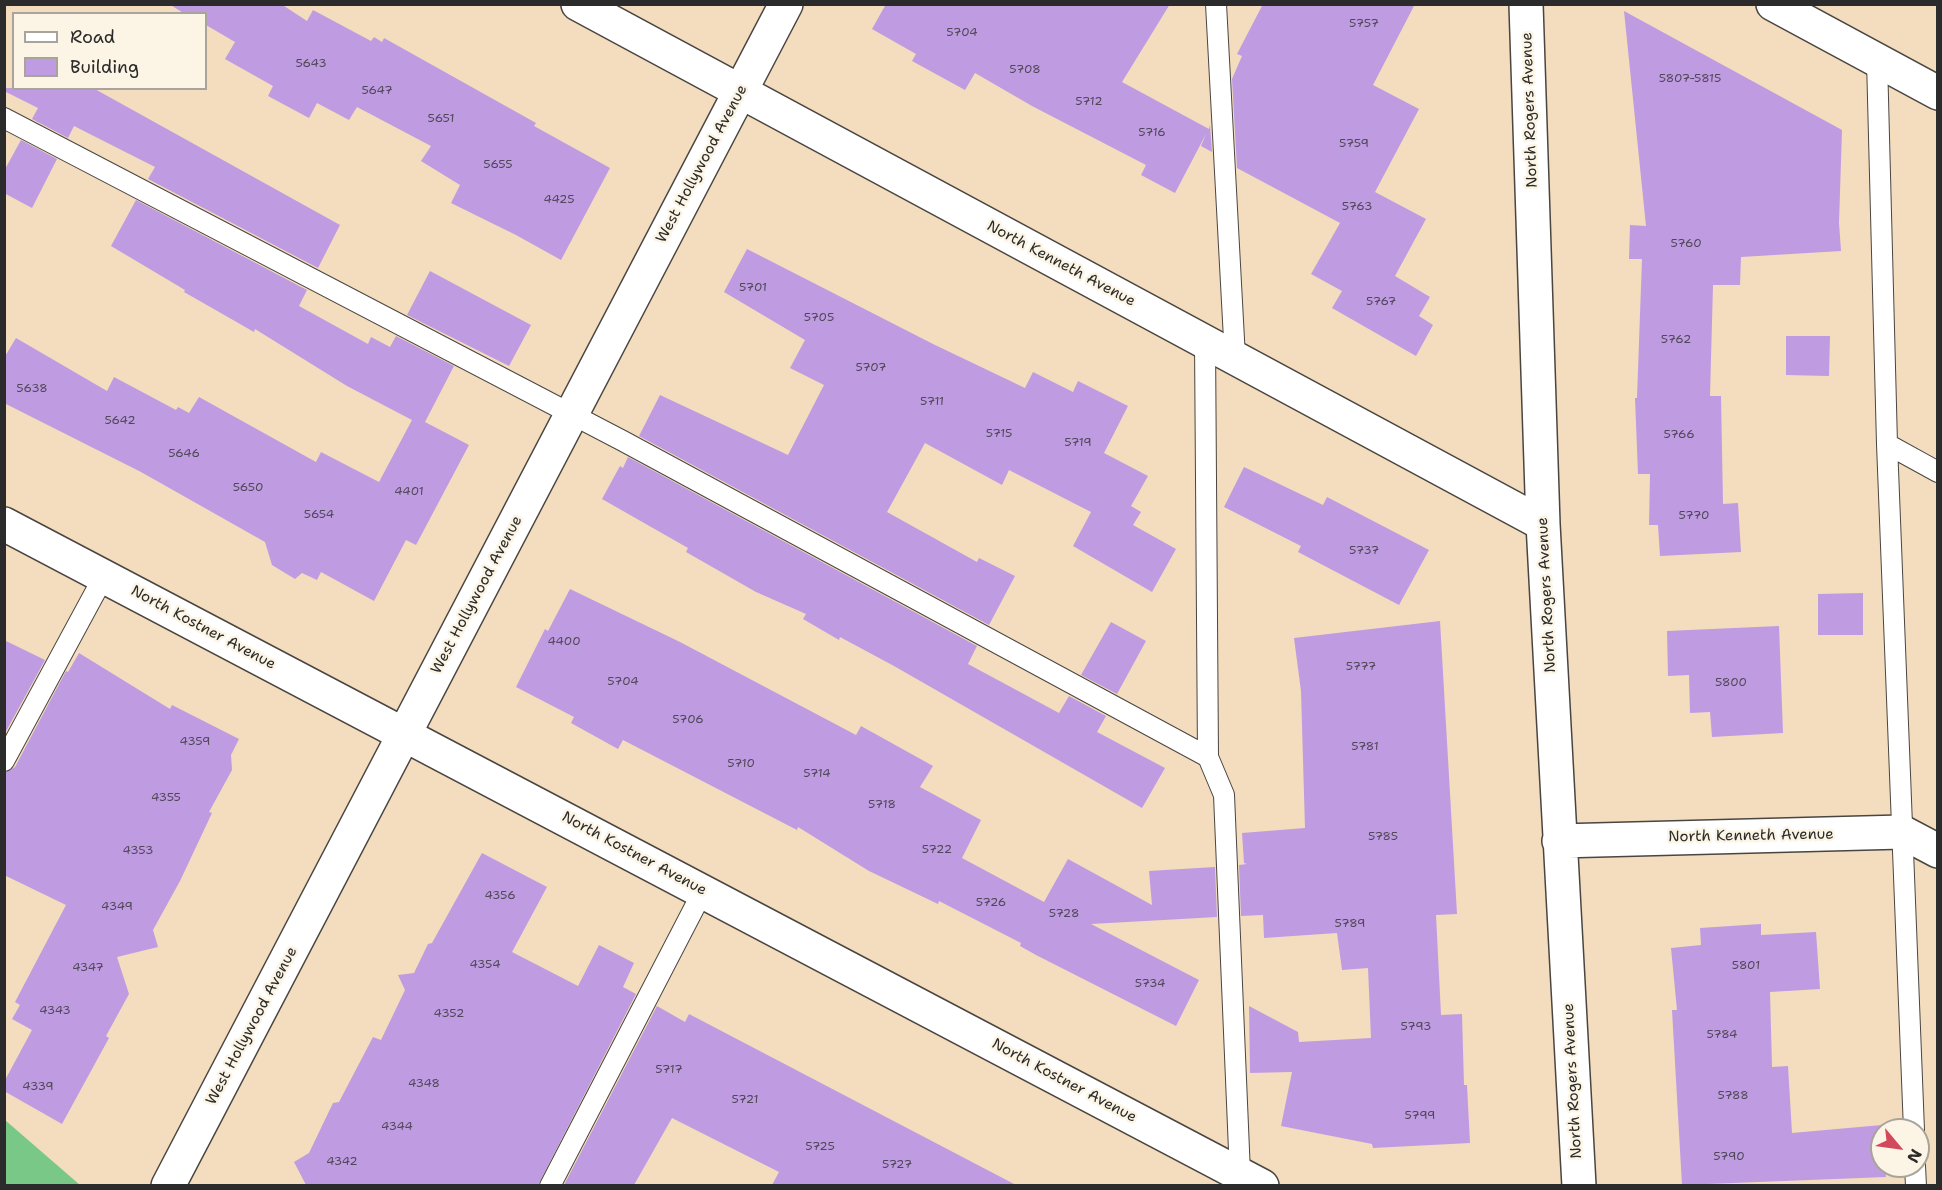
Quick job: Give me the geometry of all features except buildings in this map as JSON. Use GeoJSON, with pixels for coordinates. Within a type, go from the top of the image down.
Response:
{"type":"FeatureCollection","features":[{"type":"Feature","properties":{"kind":"street","name":"North Kenneth Avenue"},"geometry":{"type":"LineString","coordinates":[[578,4],[1543,524]]}},
{"type":"Feature","properties":{"kind":"street","name":"West Hollywood Avenue"},"geometry":{"type":"LineString","coordinates":[[168,1185],[786,4]]}},
{"type":"Feature","properties":{"kind":"street","name":"North Rogers Avenue"},"geometry":{"type":"LineString","coordinates":[[1526,4],[1543,524],[1579,1185]]}},
{"type":"Feature","properties":{"kind":"street"},"geometry":{"type":"LineString","coordinates":[[1773,4],[1938,93]]}},
{"type":"Feature","properties":{"kind":"street","name":"North Kostner Avenue"},"geometry":{"type":"LineString","coordinates":[[4,524],[1253,1182]]}},
{"type":"Feature","properties":{"kind":"street","name":"North Kenneth Avenue"},"geometry":{"type":"LineString","coordinates":[[1559,841],[1902,832],[1938,851]]}},
{"type":"Feature","properties":{"kind":"lane"},"geometry":{"type":"LineString","coordinates":[[1216,4],[1235,358]]}},
{"type":"Feature","properties":{"kind":"lane"},"geometry":{"type":"LineString","coordinates":[[1877,60],[1887,444],[1914,1118]]}},
{"type":"Feature","properties":{"kind":"lane"},"geometry":{"type":"LineString","coordinates":[[4,118],[572,414],[1208,757]]}},
{"type":"Feature","properties":{"kind":"lane"},"geometry":{"type":"LineString","coordinates":[[1205,341],[1208,757],[1224,795],[1253,1182]]}},
{"type":"Feature","properties":{"kind":"lane"},"geometry":{"type":"LineString","coordinates":[[1887,444],[1938,472]]}},
{"type":"Feature","properties":{"kind":"lane"},"geometry":{"type":"LineString","coordinates":[[4,761],[104,576]]}},
{"type":"Feature","properties":{"kind":"lane"},"geometry":{"type":"LineString","coordinates":[[550,1185],[703,891]]}},
{"type":"Feature","properties":{"kind":"green space"},"geometry":{"type":"Polygon","coordinates":[[[5,1120],[80,1185],[5,1185],[5,1120]]]}}]}
